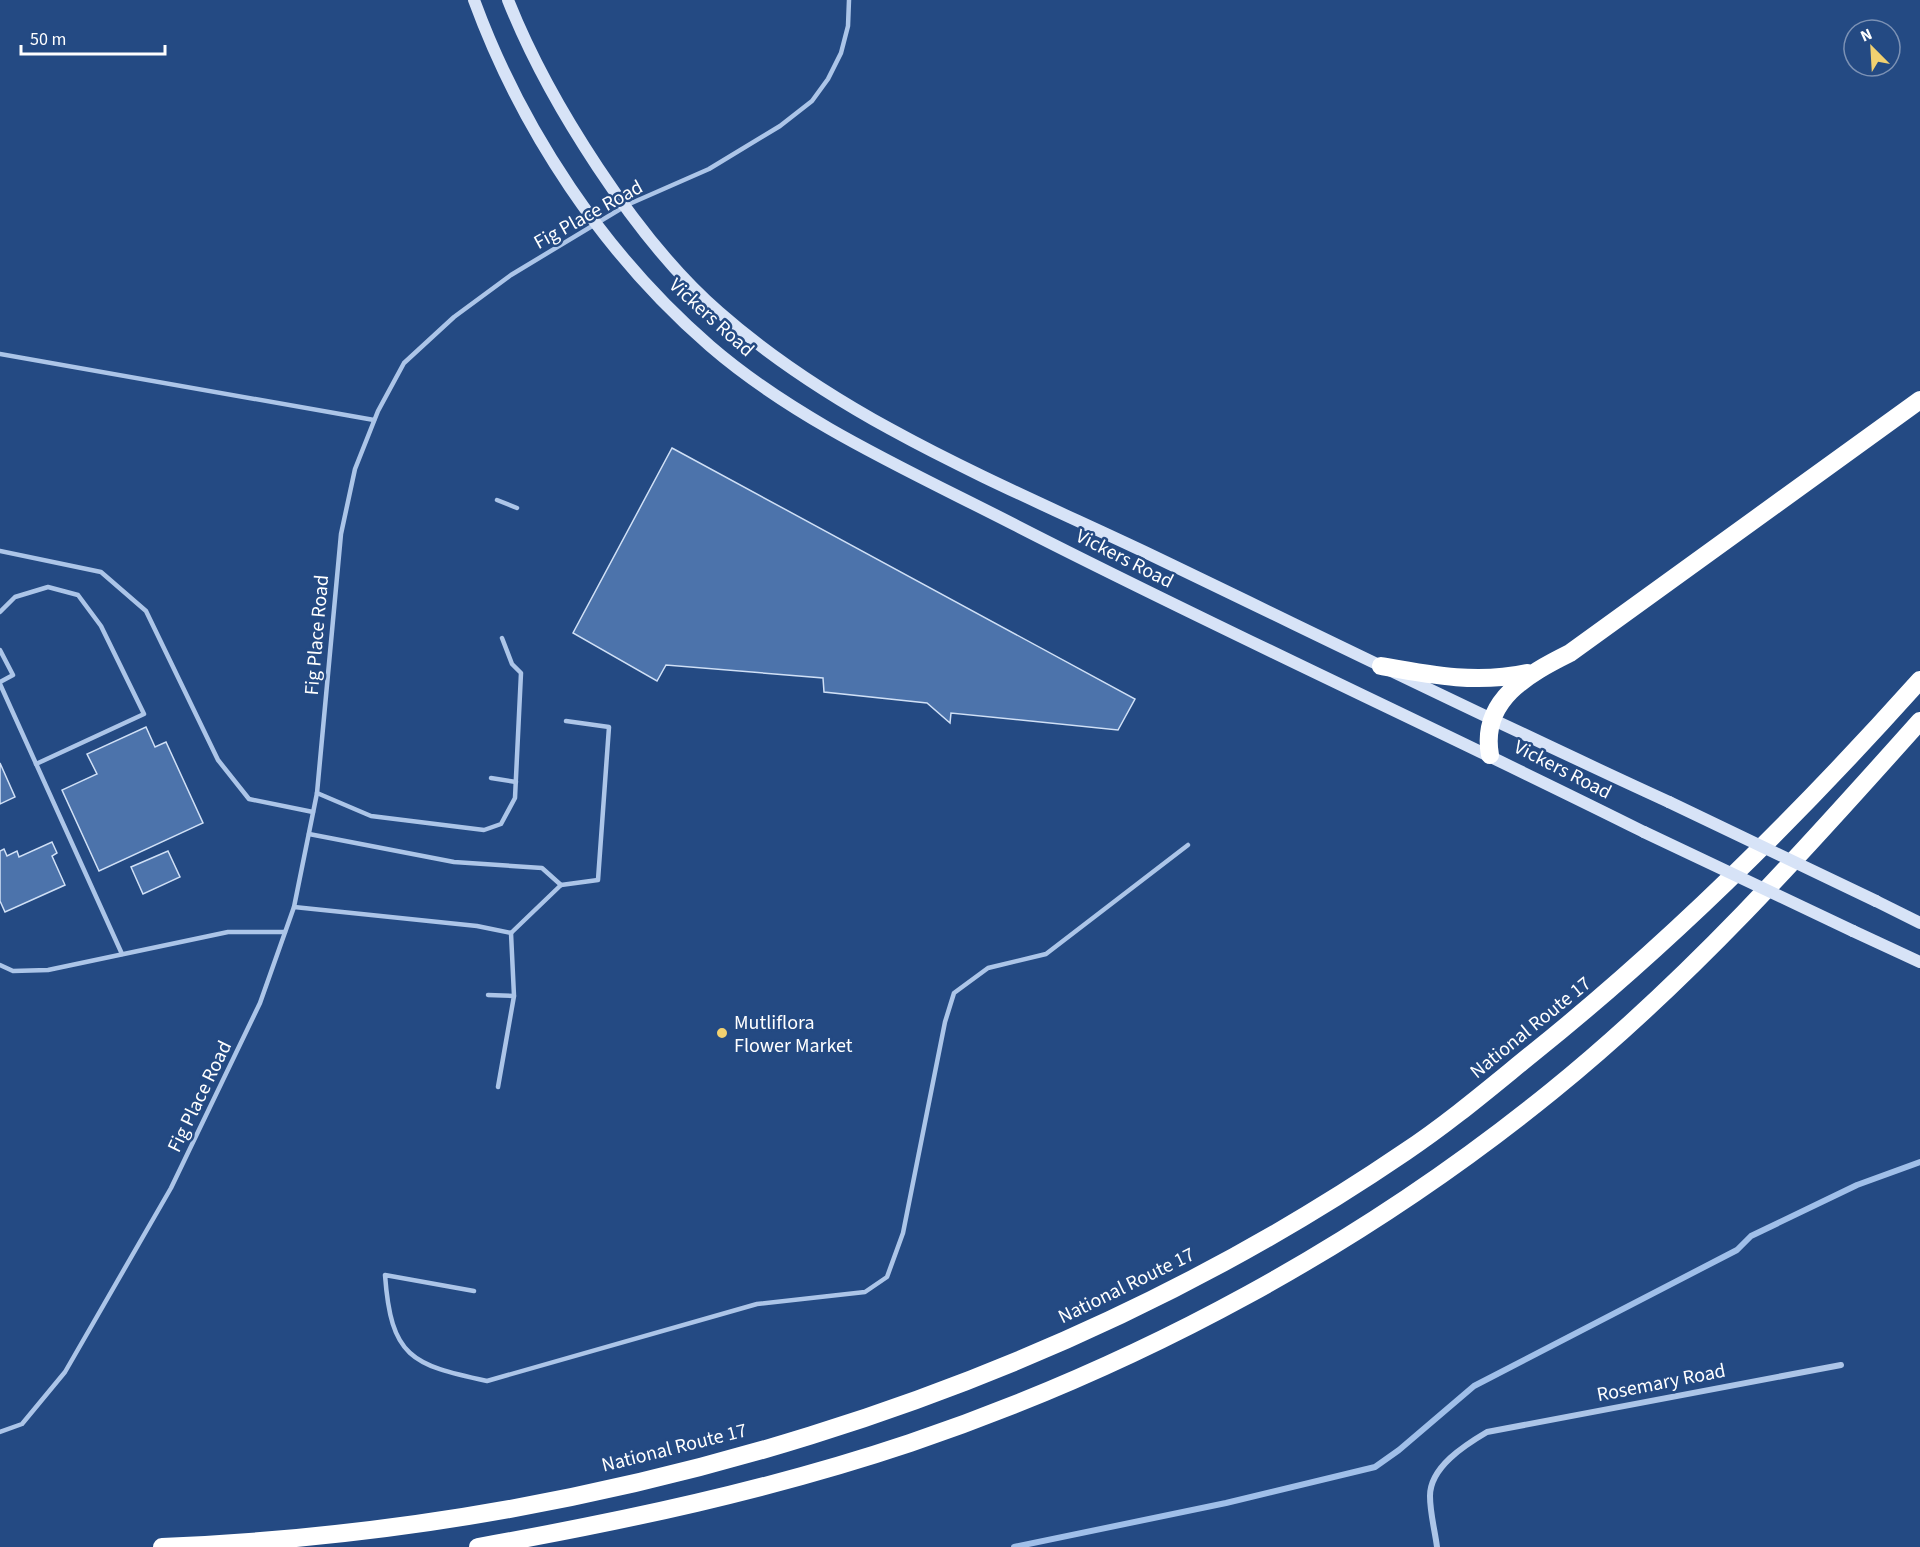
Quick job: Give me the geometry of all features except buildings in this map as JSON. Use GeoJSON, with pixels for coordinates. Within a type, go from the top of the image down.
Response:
{"type":"FeatureCollection","features":[{"type":"Feature","properties":{"kind":"highway"},"geometry":{"type":"LineString","coordinates":[[1490,755],[1489,733],[1501,698],[1536,670],[1570,653],[1920,400]]}},
{"type":"Feature","properties":{"kind":"highway"},"geometry":{"type":"LineString","coordinates":[[1381,666],[1468,680],[1492,680],[1536,670]]}},
{"type":"Feature","properties":{"kind":"highway","name":"National Route 17"},"geometry":{"type":"LineString","coordinates":[[162,1547],[224,1545],[442,1520],[563,1498],[707,1464],[837,1426],[948,1387],[1037,1352],[1123,1314],[1212,1268],[1311,1211],[1453,1118],[1597,1002],[1697,912],[1784,826],[1920,680]]}},
{"type":"Feature","properties":{"kind":"highway"},"geometry":{"type":"LineString","coordinates":[[478,1547],[631,1519],[812,1473],[910,1443],[1090,1373],[1193,1324],[1281,1277],[1391,1211],[1467,1156],[1570,1076],[1654,1002],[1744,915],[1920,721]]}},
{"type":"Feature","properties":{"kind":"main road","name":"Vickers Road"},"geometry":{"type":"LineString","coordinates":[[474,0],[491,48],[521,107],[560,175],[641,277],[713,349],[818,421],[949,491],[1285,660],[1490,755],[1644,832],[1920,962]]}},
{"type":"Feature","properties":{"kind":"main road","name":"Vickers Road"},"geometry":{"type":"LineString","coordinates":[[508,0],[554,93],[598,166],[668,261],[716,310],[758,346],[857,410],[907,439],[1920,923]]}},
{"type":"Feature","properties":{"kind":"street","name":"Rosemary Road"},"geometry":{"type":"LineString","coordinates":[[1437,1547],[1430,1495],[1432,1484],[1458,1452],[1487,1432],[1841,1365]]}},
{"type":"Feature","properties":{"kind":"lane","name":"Fig Place Road"},"geometry":{"type":"LineString","coordinates":[[0,1432],[22,1424],[65,1372],[171,1188],[255,1014],[294,908],[317,793],[341,534],[355,469],[374,420],[404,363],[454,317],[511,275],[627,206],[717,164],[780,126],[812,101],[828,80],[841,53],[848,26],[849,0]]}},
{"type":"Feature","properties":{"kind":"lane"},"geometry":{"type":"LineString","coordinates":[[0,354],[374,420]]}},
{"type":"Feature","properties":{"kind":"lane"},"geometry":{"type":"LineString","coordinates":[[497,500],[517,508]]}},
{"type":"Feature","properties":{"kind":"lane"},"geometry":{"type":"LineString","coordinates":[[0,551],[100,572],[146,611],[218,760],[249,799],[313,813]]}},
{"type":"Feature","properties":{"kind":"lane"},"geometry":{"type":"LineString","coordinates":[[0,612],[15,597],[48,587],[78,595],[101,626],[144,714],[36,764]]}},
{"type":"Feature","properties":{"kind":"lane"},"geometry":{"type":"LineString","coordinates":[[317,793],[371,816],[484,830],[501,824],[515,798],[521,673],[512,664],[502,638]]}},
{"type":"Feature","properties":{"kind":"lane"},"geometry":{"type":"LineString","coordinates":[[0,650],[13,675],[0,683],[122,954]]}},
{"type":"Feature","properties":{"kind":"lane"},"geometry":{"type":"LineString","coordinates":[[498,1087],[514,996],[511,933],[561,885],[598,880],[609,727],[566,722]]}},
{"type":"Feature","properties":{"kind":"lane"},"geometry":{"type":"LineString","coordinates":[[491,778],[516,782]]}},
{"type":"Feature","properties":{"kind":"lane"},"geometry":{"type":"LineString","coordinates":[[309,834],[454,862],[542,868],[561,885]]}},
{"type":"Feature","properties":{"kind":"lane"},"geometry":{"type":"LineString","coordinates":[[474,1291],[385,1275],[387,1304],[396,1335],[409,1355],[441,1371],[487,1381],[757,1304],[864,1292],[887,1277],[903,1233],[945,1022],[954,993],[987,968],[1046,954],[1188,845]]}},
{"type":"Feature","properties":{"kind":"lane"},"geometry":{"type":"LineString","coordinates":[[294,908],[466,925],[511,933]]}},
{"type":"Feature","properties":{"kind":"lane"},"geometry":{"type":"LineString","coordinates":[[0,965],[13,971],[48,970],[228,932],[285,932]]}},
{"type":"Feature","properties":{"kind":"lane"},"geometry":{"type":"LineString","coordinates":[[488,995],[514,996]]}},
{"type":"Feature","properties":{"kind":"waterway"},"geometry":{"type":"LineString","coordinates":[[1014,1547],[1226,1503],[1375,1467],[1399,1450],[1474,1386],[1737,1250],[1751,1236],[1857,1185],[1920,1162]]}},
{"type":"Feature","properties":{"kind":"place","name":"Mutliflora Flower Market"},"geometry":{"type":"Point","coordinates":[722,1033]}}]}
